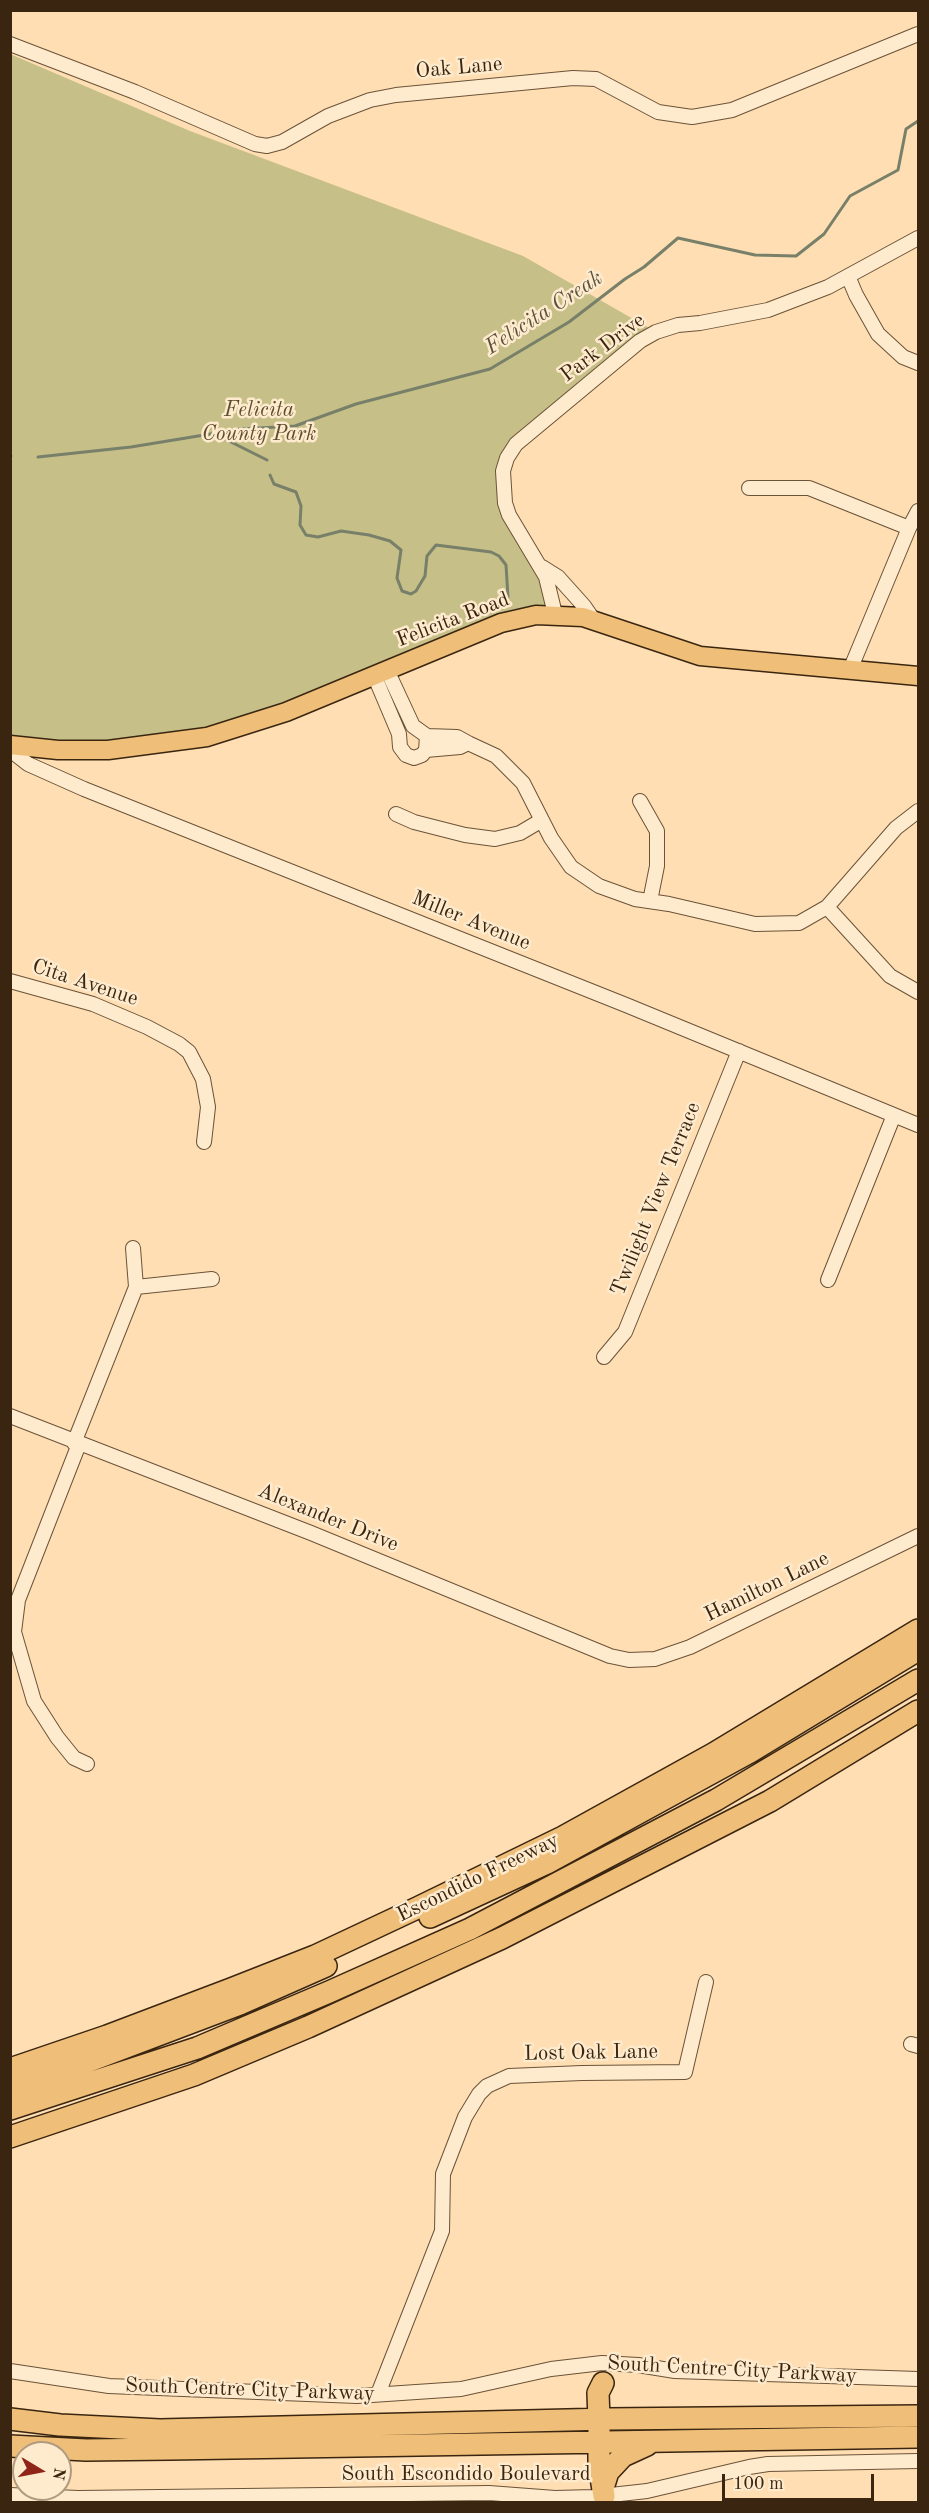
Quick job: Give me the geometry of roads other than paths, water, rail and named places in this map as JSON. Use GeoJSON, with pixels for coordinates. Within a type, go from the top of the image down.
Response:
{"type":"FeatureCollection","features":[{"type":"Feature","properties":{"kind":"highway","name":"Escondido Freeway"},"geometry":{"type":"LineString","coordinates":[[10,2069],[108,2036],[315,1956],[426,1904],[563,1837],[713,1754],[918,1630]]}},
{"type":"Feature","properties":{"kind":"highway"},"geometry":{"type":"LineString","coordinates":[[10,2088],[55,2074],[240,2004],[547,1863],[750,1752],[918,1650]]}},
{"type":"Feature","properties":{"kind":"highway"},"geometry":{"type":"LineString","coordinates":[[10,2109],[197,2048],[470,1929],[716,1800],[918,1680]]}},
{"type":"Feature","properties":{"kind":"highway"},"geometry":{"type":"LineString","coordinates":[[10,2138],[194,2075],[308,2027],[491,1943],[770,1801],[918,1711]]}},
{"type":"Feature","properties":{"kind":"highway"},"geometry":{"type":"LineString","coordinates":[[560,2420],[601,2380],[608,2395],[603,2419],[603,2441],[599,2465],[604,2491]]}},
{"type":"Feature","properties":{"kind":"highway","name":"South Centre City Parkway"},"geometry":{"type":"LineString","coordinates":[[10,2419],[71,2426],[160,2430],[603,2419],[918,2416]]}},
{"type":"Feature","properties":{"kind":"highway"},"geometry":{"type":"LineString","coordinates":[[10,2446],[107,2450],[918,2438]]}},
{"type":"Feature","properties":{"kind":"highway"},"geometry":{"type":"LineString","coordinates":[[604,2491],[608,2472],[623,2456],[642,2446],[660,2441]]}},
{"type":"Feature","properties":{"kind":"main road","name":"Felicita Road"},"geometry":{"type":"LineString","coordinates":[[10,745],[58,750],[108,750],[193,740],[234,730],[286,712],[501,623],[527,616],[555,614],[593,620],[700,656],[918,675]]}},
{"type":"Feature","properties":{"kind":"street","name":"Oak Lane"},"geometry":{"type":"LineString","coordinates":[[10,44],[135,92],[255,144],[267,146],[282,142],[328,116],[370,100],[396,95],[573,78],[596,80],[658,112],[692,117],[732,110],[918,34]]}},
{"type":"Feature","properties":{"kind":"street","name":"Park Drive"},"geometry":{"type":"LineString","coordinates":[[555,614],[550,587],[509,515],[503,494],[503,471],[516,444],[640,341],[656,332],[678,325],[768,310],[828,287],[918,238]]}},
{"type":"Feature","properties":{"kind":"street"},"geometry":{"type":"LineString","coordinates":[[848,276],[878,334],[903,357],[918,363]]}},
{"type":"Feature","properties":{"kind":"street"},"geometry":{"type":"LineString","coordinates":[[749,488],[809,488],[909,528]]}},
{"type":"Feature","properties":{"kind":"street"},"geometry":{"type":"LineString","coordinates":[[850,670],[918,511]]}},
{"type":"Feature","properties":{"kind":"street","name":"Park Drive"},"geometry":{"type":"LineString","coordinates":[[540,566],[558,577],[593,620]]}},
{"type":"Feature","properties":{"kind":"street"},"geometry":{"type":"LineString","coordinates":[[381,673],[413,726],[426,736],[458,737],[496,756],[523,783],[542,820],[571,867],[599,886],[635,899],[755,924],[799,923],[827,907],[896,828],[918,811]]}},
{"type":"Feature","properties":{"kind":"street"},"geometry":{"type":"LineString","coordinates":[[381,673],[399,734],[400,747],[406,755],[414,758],[426,750],[460,747],[468,743]]}},
{"type":"Feature","properties":{"kind":"street"},"geometry":{"type":"LineString","coordinates":[[426,736],[426,750]]}},
{"type":"Feature","properties":{"kind":"street","name":"Miller Avenue"},"geometry":{"type":"LineString","coordinates":[[10,750],[28,764],[84,789],[918,1125]]}},
{"type":"Feature","properties":{"kind":"street"},"geometry":{"type":"LineString","coordinates":[[640,801],[657,831],[657,866],[650,901]]}},
{"type":"Feature","properties":{"kind":"street"},"geometry":{"type":"LineString","coordinates":[[396,814],[414,822],[465,835],[495,839],[520,833],[542,820]]}},
{"type":"Feature","properties":{"kind":"street"},"geometry":{"type":"LineString","coordinates":[[827,907],[890,976],[918,992]]}},
{"type":"Feature","properties":{"kind":"street","name":"Cita Avenue"},"geometry":{"type":"LineString","coordinates":[[10,981],[93,1004],[147,1027],[189,1052],[203,1079],[208,1107],[204,1142]]}},
{"type":"Feature","properties":{"kind":"street","name":"Twilight View Terrace"},"geometry":{"type":"LineString","coordinates":[[604,1357],[625,1332],[739,1051]]}},
{"type":"Feature","properties":{"kind":"street"},"geometry":{"type":"LineString","coordinates":[[828,1280],[894,1115]]}},
{"type":"Feature","properties":{"kind":"street"},"geometry":{"type":"LineString","coordinates":[[87,1764],[74,1758],[52,1730],[34,1701],[14,1632],[18,1600],[136,1287],[133,1248]]}},
{"type":"Feature","properties":{"kind":"street"},"geometry":{"type":"LineString","coordinates":[[136,1287],[212,1279]]}},
{"type":"Feature","properties":{"kind":"street","name":"Alexander Drive"},"geometry":{"type":"LineString","coordinates":[[10,1416],[310,1533],[610,1656],[628,1660]]}},
{"type":"Feature","properties":{"kind":"street","name":"Hamilton Lane"},"geometry":{"type":"LineString","coordinates":[[628,1660],[655,1659],[690,1647],[918,1536]]}},
{"type":"Feature","properties":{"kind":"street","name":"Lost Oak Lane"},"geometry":{"type":"LineString","coordinates":[[378,2394],[441,2231],[443,2174],[465,2116],[479,2094],[487,2086],[509,2076],[685,2072],[706,1982]]}},
{"type":"Feature","properties":{"kind":"street","name":"South Centre City Parkway"},"geometry":{"type":"LineString","coordinates":[[10,2371],[109,2386],[345,2396],[460,2388],[552,2369],[601,2380],[638,2365],[675,2371],[918,2379]]}},
{"type":"Feature","properties":{"kind":"street","name":"South Escondido Boulevard"},"geometry":{"type":"LineString","coordinates":[[10,2495],[78,2498],[489,2493],[555,2498],[604,2491],[647,2491],[768,2464],[918,2461]]}},
{"type":"Feature","properties":{"kind":"waterway","name":"Felicita Creak"},"geometry":{"type":"LineString","coordinates":[[38,457],[131,447],[241,429],[295,426],[356,404],[490,369],[569,322],[644,267],[678,238],[755,255],[796,256],[824,234],[850,196],[898,170],[906,129],[918,121]]}},
{"type":"Feature","properties":{"kind":"waterway"},"geometry":{"type":"LineString","coordinates":[[215,434],[267,460]]}},
{"type":"Feature","properties":{"kind":"waterway"},"geometry":{"type":"LineString","coordinates":[[270,475],[274,484],[296,492],[301,506],[300,525],[306,535],[318,537],[341,531],[369,535],[390,541],[401,550],[397,578],[402,591],[411,594],[416,591],[425,576],[427,556],[436,545],[491,552],[499,556],[506,565],[508,597]]}},
{"type":"Feature","properties":{"kind":"park label","name":"Felicita County Park"},"geometry":{"type":"Point","coordinates":[259,422]}}]}
